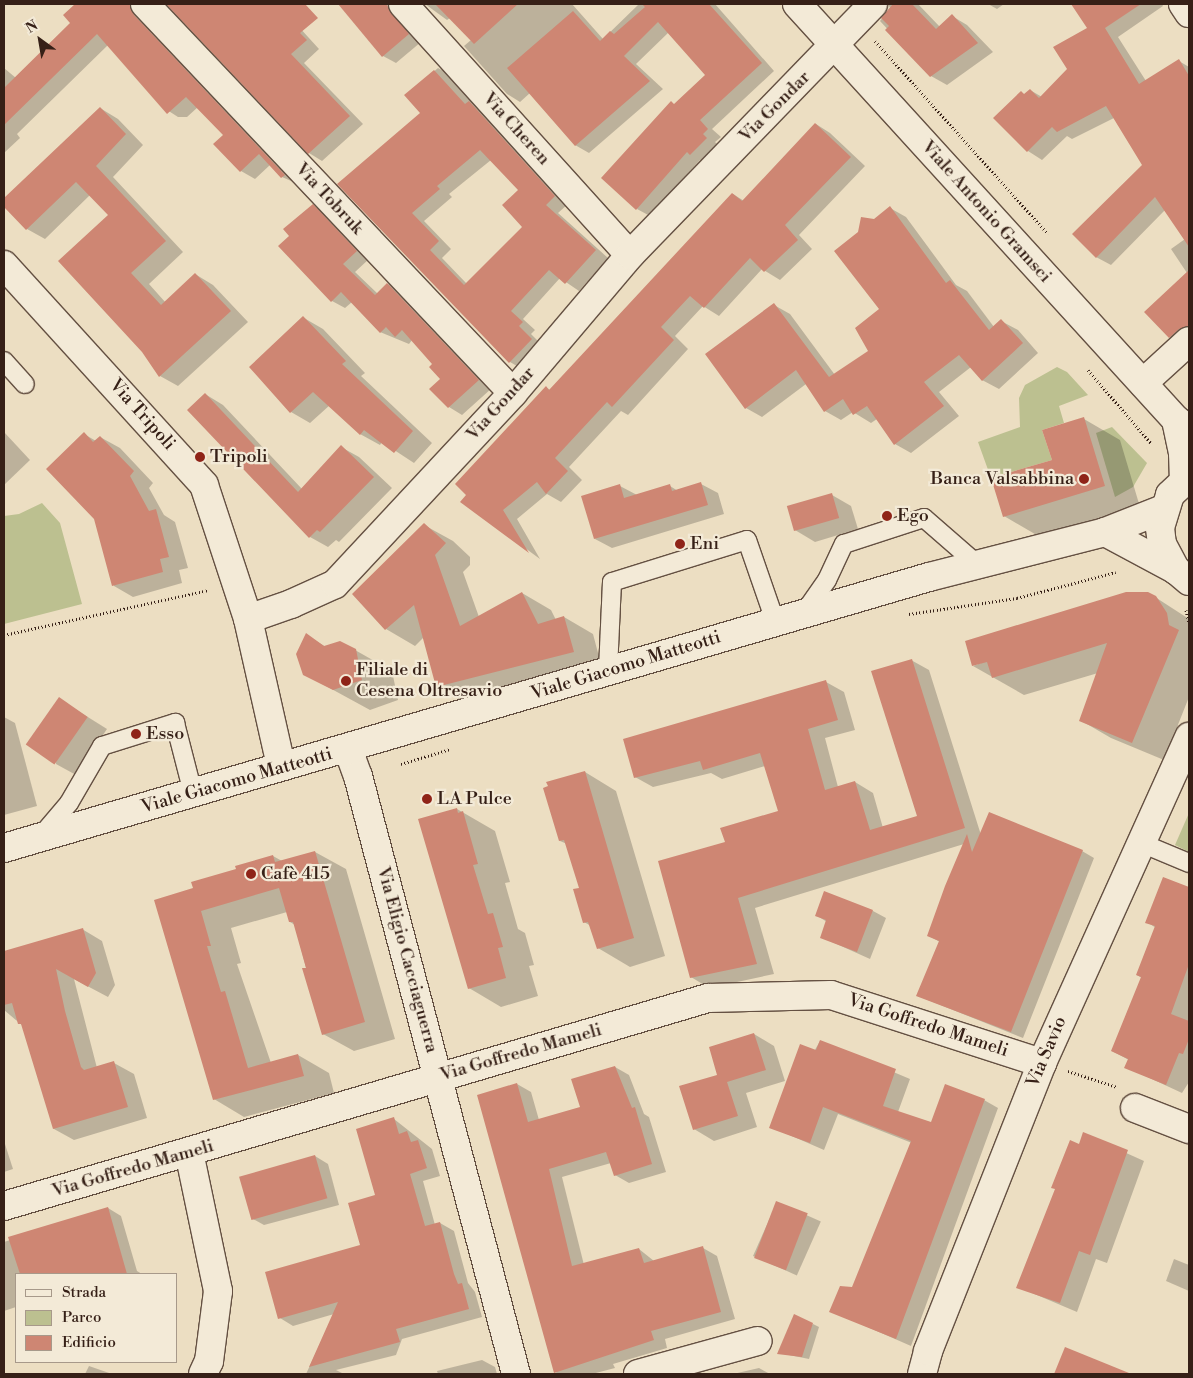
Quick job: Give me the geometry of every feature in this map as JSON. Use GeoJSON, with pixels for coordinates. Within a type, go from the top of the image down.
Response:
{"type":"FeatureCollection","features":[{"type":"Feature","properties":{"kind":"street","name":"Via Tobruk"},"geometry":{"type":"LineString","coordinates":[[145,4],[513,393]]}},
{"type":"Feature","properties":{"kind":"street","name":"Via Cheren"},"geometry":{"type":"LineString","coordinates":[[403,4],[630,255]]}},
{"type":"Feature","properties":{"kind":"street","name":"Viale Antonio Gramsci"},"geometry":{"type":"LineString","coordinates":[[797,4],[1143,383],[1183,424],[1183,452],[1186,479]]}},
{"type":"Feature","properties":{"kind":"street"},"geometry":{"type":"LineString","coordinates":[[1183,4],[1189,13]]}},
{"type":"Feature","properties":{"kind":"street","name":"Via Gondar"},"geometry":{"type":"LineString","coordinates":[[248,618],[292,604],[335,584],[513,393],[630,255],[835,46],[865,12]]}},
{"type":"Feature","properties":{"kind":"street","name":"Via Tripoli"},"geometry":{"type":"LineString","coordinates":[[4,265],[204,485],[248,618]]}},
{"type":"Feature","properties":{"kind":"street"},"geometry":{"type":"LineString","coordinates":[[1143,383],[1189,342]]}},
{"type":"Feature","properties":{"kind":"street"},"geometry":{"type":"LineString","coordinates":[[1183,575],[1162,544],[1163,509],[1170,495],[1186,479]]}},
{"type":"Feature","properties":{"kind":"street","name":"Viale Giacomo Matteotti"},"geometry":{"type":"LineString","coordinates":[[4,848],[281,766],[348,749],[775,621],[977,564],[1101,533],[1163,509]]}},
{"type":"Feature","properties":{"kind":"street"},"geometry":{"type":"LineString","coordinates":[[1101,533],[1183,575]]}},
{"type":"Feature","properties":{"kind":"street"},"geometry":{"type":"LineString","coordinates":[[248,618],[281,766]]}},
{"type":"Feature","properties":{"kind":"street","name":"Via Savio"},"geometry":{"type":"LineString","coordinates":[[922,1374],[928,1351],[1042,1063],[1189,740]]}},
{"type":"Feature","properties":{"kind":"street","name":"Via Eligio Cacciaguerra"},"geometry":{"type":"LineString","coordinates":[[348,749],[358,776],[516,1374]]}},
{"type":"Feature","properties":{"kind":"street","name":"Via Goffredo Mameli"},"geometry":{"type":"LineString","coordinates":[[4,1206],[708,998],[831,995],[1042,1063]]}},
{"type":"Feature","properties":{"kind":"street"},"geometry":{"type":"LineString","coordinates":[[1136,1108],[1189,1130]]}},
{"type":"Feature","properties":{"kind":"street"},"geometry":{"type":"LineString","coordinates":[[189,1152],[218,1291],[209,1361],[204,1374]]}},
{"type":"Feature","properties":{"kind":"street"},"geometry":{"type":"LineString","coordinates":[[645,1373],[758,1341]]}},
{"type":"Feature","properties":{"kind":"lane"},"geometry":{"type":"LineString","coordinates":[[4,361],[25,384]]}},
{"type":"Feature","properties":{"kind":"lane"},"geometry":{"type":"LineString","coordinates":[[804,613],[827,580],[844,544],[924,518],[977,564]]}},
{"type":"Feature","properties":{"kind":"lane"},"geometry":{"type":"LineString","coordinates":[[608,670],[612,582],[747,540],[775,621]]}},
{"type":"Feature","properties":{"kind":"lane"},"geometry":{"type":"LineString","coordinates":[[39,838],[69,803],[102,746],[175,723],[193,793]]}},
{"type":"Feature","properties":{"kind":"lane"},"geometry":{"type":"LineString","coordinates":[[1141,843],[1189,863]]}},
{"type":"Feature","properties":{"kind":"path"},"geometry":{"type":"LineString","coordinates":[[865,12],[1053,239]]}},
{"type":"Feature","properties":{"kind":"path"},"geometry":{"type":"LineString","coordinates":[[1086,368],[1152,446]]}},
{"type":"Feature","properties":{"kind":"path"},"geometry":{"type":"LineString","coordinates":[[905,615],[1017,598],[1107,574],[1101,533]]}},
{"type":"Feature","properties":{"kind":"path"},"geometry":{"type":"LineString","coordinates":[[4,635],[237,585]]}},
{"type":"Feature","properties":{"kind":"path"},"geometry":{"type":"LineString","coordinates":[[358,776],[453,749]]}},
{"type":"Feature","properties":{"kind":"path"},"geometry":{"type":"LineString","coordinates":[[1042,1063],[1116,1086],[1136,1108]]}},
{"type":"Feature","properties":{"kind":"green space"},"geometry":{"type":"Polygon","coordinates":[[[1057,367],[1067,372],[1088,395],[1059,406],[1064,423],[1042,430],[1052,460],[991,478],[978,442],[1020,427],[1019,398],[1025,385],[1057,367]]]}},
{"type":"Feature","properties":{"kind":"green space"},"geometry":{"type":"Polygon","coordinates":[[[1112,427],[1147,463],[1133,487],[1115,497],[1096,433],[1112,427]]]}},
{"type":"Feature","properties":{"kind":"green space"},"geometry":{"type":"Polygon","coordinates":[[[42,503],[60,523],[82,604],[4,624],[4,516],[19,514],[42,503]]]}},
{"type":"Feature","properties":{"kind":"green space"},"geometry":{"type":"Polygon","coordinates":[[[1189,813],[1189,852],[1175,845],[1189,813]]]}},
{"type":"Feature","properties":{"kind":"building"},"geometry":{"type":"Polygon","coordinates":[[[75,4],[130,4],[134,15],[285,175],[281,178],[259,154],[240,172],[213,144],[223,135],[186,97],[167,114],[97,34],[4,125],[4,88],[70,23],[63,15],[75,4]]]}},
{"type":"Feature","properties":{"kind":"building"},"geometry":{"type":"Polygon","coordinates":[[[166,4],[305,4],[318,18],[300,33],[307,40],[291,54],[350,116],[308,154],[166,4]]]}},
{"type":"Feature","properties":{"kind":"building"},"geometry":{"type":"Polygon","coordinates":[[[338,4],[386,4],[409,34],[382,57],[338,4]]]}},
{"type":"Feature","properties":{"kind":"building"},"geometry":{"type":"Polygon","coordinates":[[[435,4],[518,4],[474,44],[435,4]]]}},
{"type":"Feature","properties":{"kind":"building"},"geometry":{"type":"Polygon","coordinates":[[[642,4],[709,4],[762,63],[700,120],[708,129],[703,134],[707,138],[690,155],[687,152],[636,210],[601,178],[671,101],[674,104],[705,75],[658,22],[624,56],[650,81],[575,146],[507,68],[573,11],[600,41],[610,31],[614,34],[645,7],[642,4]]]}},
{"type":"Feature","properties":{"kind":"building"},"geometry":{"type":"Polygon","coordinates":[[[893,4],[912,4],[936,29],[952,14],[978,43],[930,77],[885,30],[889,26],[881,18],[893,4]]]}},
{"type":"Feature","properties":{"kind":"building"},"geometry":{"type":"Polygon","coordinates":[[[1071,4],[1141,4],[1105,28],[1139,84],[1179,59],[1189,76],[1189,247],[1155,197],[1096,258],[1072,234],[1142,165],[1106,106],[1057,132],[1052,127],[1027,152],[993,118],[1021,91],[1024,94],[1030,89],[1039,98],[1067,69],[1053,47],[1087,28],[1071,4]]]}},
{"type":"Feature","properties":{"kind":"building"},"geometry":{"type":"Polygon","coordinates":[[[434,70],[465,104],[469,101],[555,196],[546,205],[596,250],[565,284],[549,270],[511,311],[523,322],[519,326],[532,339],[509,363],[337,184],[420,113],[404,95],[434,70]],[[480,150],[437,186],[440,189],[412,213],[439,241],[430,250],[464,285],[522,227],[502,205],[518,190],[480,150]]]}},
{"type":"Feature","properties":{"kind":"building"},"geometry":{"type":"Polygon","coordinates":[[[100,107],[126,134],[96,166],[166,241],[131,273],[161,305],[195,273],[231,311],[159,377],[142,352],[58,261],[108,215],[76,182],[26,230],[4,207],[4,198],[100,107]]]}},
{"type":"Feature","properties":{"kind":"building"},"geometry":{"type":"Polygon","coordinates":[[[815,123],[851,157],[785,225],[798,240],[764,272],[750,258],[704,308],[690,296],[661,327],[674,340],[612,407],[607,402],[555,458],[568,471],[546,494],[537,482],[503,510],[529,553],[460,502],[466,495],[455,484],[546,386],[549,390],[732,193],[742,201],[815,123]]]}},
{"type":"Feature","properties":{"kind":"building"},"geometry":{"type":"Polygon","coordinates":[[[313,204],[357,251],[343,264],[375,295],[387,283],[479,380],[448,408],[429,389],[440,379],[429,367],[432,364],[402,330],[395,337],[386,327],[380,333],[341,292],[331,302],[278,246],[289,236],[283,229],[313,204]]]}},
{"type":"Feature","properties":{"kind":"building"},"geometry":{"type":"Polygon","coordinates":[[[890,206],[946,283],[950,280],[989,330],[1001,319],[1023,343],[982,381],[959,355],[924,382],[944,406],[894,445],[867,406],[853,415],[843,399],[824,412],[796,370],[745,409],[705,354],[774,303],[829,377],[868,351],[855,328],[879,309],[834,251],[858,232],[861,217],[874,219],[890,206]]]}},
{"type":"Feature","properties":{"kind":"building"},"geometry":{"type":"Polygon","coordinates":[[[1189,270],[1189,326],[1179,329],[1169,338],[1144,312],[1189,270]]]}},
{"type":"Feature","properties":{"kind":"building"},"geometry":{"type":"Polygon","coordinates":[[[303,316],[346,361],[342,364],[413,431],[394,453],[364,430],[360,435],[313,392],[290,413],[249,367],[303,316]]]}},
{"type":"Feature","properties":{"kind":"building"},"geometry":{"type":"Polygon","coordinates":[[[205,393],[298,492],[341,445],[374,477],[320,532],[317,530],[309,538],[187,410],[205,393]]]}},
{"type":"Feature","properties":{"kind":"building"},"geometry":{"type":"Polygon","coordinates":[[[1084,417],[1105,486],[1003,517],[991,478],[1052,460],[1042,430],[1084,417]]]}},
{"type":"Feature","properties":{"kind":"building"},"geometry":{"type":"Polygon","coordinates":[[[84,432],[93,442],[100,436],[134,471],[130,476],[149,511],[156,509],[169,557],[160,559],[163,572],[112,586],[94,519],[46,469],[84,432]]]}},
{"type":"Feature","properties":{"kind":"building"},"geometry":{"type":"Polygon","coordinates":[[[701,482],[708,505],[594,539],[581,496],[620,484],[624,498],[670,484],[672,491],[701,482]]]}},
{"type":"Feature","properties":{"kind":"building"},"geometry":{"type":"Polygon","coordinates":[[[832,493],[839,518],[794,531],[787,506],[832,493]]]}},
{"type":"Feature","properties":{"kind":"building"},"geometry":{"type":"Polygon","coordinates":[[[424,523],[446,543],[435,555],[460,626],[522,592],[538,624],[564,616],[574,652],[436,687],[414,605],[385,630],[352,594],[424,523]]]}},
{"type":"Feature","properties":{"kind":"building"},"geometry":{"type":"Polygon","coordinates":[[[1126,592],[1148,592],[1156,596],[1167,613],[1169,625],[1179,630],[1132,743],[1079,721],[1107,643],[992,678],[987,662],[972,666],[965,641],[1126,592]]]}},
{"type":"Feature","properties":{"kind":"building"},"geometry":{"type":"Polygon","coordinates":[[[306,633],[324,646],[340,641],[356,649],[362,680],[333,690],[303,675],[296,654],[306,633]]]}},
{"type":"Feature","properties":{"kind":"building"},"geometry":{"type":"Polygon","coordinates":[[[912,659],[965,828],[738,898],[757,964],[690,978],[658,861],[725,842],[720,828],[778,811],[760,753],[703,770],[700,761],[634,778],[623,739],[826,680],[838,720],[808,729],[825,790],[855,781],[870,830],[917,816],[871,671],[912,659]]]}},
{"type":"Feature","properties":{"kind":"building"},"geometry":{"type":"Polygon","coordinates":[[[59,697],[88,717],[54,765],[26,745],[59,697]]]}},
{"type":"Feature","properties":{"kind":"building"},"geometry":{"type":"Polygon","coordinates":[[[585,771],[634,938],[597,949],[588,922],[583,923],[573,889],[579,888],[564,840],[559,841],[543,788],[548,786],[546,782],[585,771]]]}},
{"type":"Feature","properties":{"kind":"building"},"geometry":{"type":"Polygon","coordinates":[[[457,808],[458,813],[463,811],[478,864],[473,865],[488,914],[493,913],[503,947],[498,948],[506,978],[468,989],[418,819],[457,808]]]}},
{"type":"Feature","properties":{"kind":"building"},"geometry":{"type":"Polygon","coordinates":[[[989,812],[1083,850],[1011,1032],[916,996],[939,941],[927,936],[945,886],[967,834],[972,852],[989,812]]]}},
{"type":"Feature","properties":{"kind":"building"},"geometry":{"type":"Polygon","coordinates":[[[315,851],[365,1022],[322,1035],[302,968],[306,968],[293,922],[289,922],[279,888],[201,911],[211,946],[207,946],[221,992],[225,991],[248,1068],[298,1054],[304,1076],[213,1100],[154,900],[193,888],[191,882],[236,869],[235,866],[273,855],[275,862],[315,851]]]}},
{"type":"Feature","properties":{"kind":"building"},"geometry":{"type":"Polygon","coordinates":[[[1163,877],[1189,887],[1189,964],[1171,1014],[1189,1021],[1189,1039],[1183,1054],[1179,1053],[1166,1085],[1124,1068],[1128,1059],[1111,1051],[1141,977],[1136,975],[1155,926],[1145,923],[1163,877]]]}},
{"type":"Feature","properties":{"kind":"building"},"geometry":{"type":"Polygon","coordinates":[[[824,891],[873,910],[857,952],[820,938],[826,920],[815,916],[824,891]]]}},
{"type":"Feature","properties":{"kind":"building"},"geometry":{"type":"Polygon","coordinates":[[[83,928],[96,973],[88,987],[56,969],[65,1011],[81,1067],[84,1070],[114,1061],[128,1107],[53,1129],[21,1024],[18,1024],[12,1003],[4,1005],[4,951],[83,928]]]}},
{"type":"Feature","properties":{"kind":"building"},"geometry":{"type":"Polygon","coordinates":[[[754,1033],[766,1070],[727,1082],[738,1116],[693,1130],[679,1086],[717,1075],[709,1047],[754,1033]]]}},
{"type":"Feature","properties":{"kind":"building"},"geometry":{"type":"Polygon","coordinates":[[[820,1040],[896,1069],[883,1106],[931,1122],[945,1084],[985,1099],[896,1339],[829,1312],[840,1286],[852,1287],[911,1141],[823,1107],[810,1143],[769,1128],[800,1044],[816,1050],[820,1040]]]}},
{"type":"Feature","properties":{"kind":"building"},"geometry":{"type":"Polygon","coordinates":[[[615,1066],[632,1108],[635,1107],[652,1164],[614,1176],[606,1152],[549,1169],[572,1266],[639,1248],[644,1263],[703,1246],[721,1312],[651,1331],[654,1340],[554,1373],[477,1095],[517,1083],[528,1122],[580,1107],[571,1079],[615,1066]]]}},
{"type":"Feature","properties":{"kind":"building"},"geometry":{"type":"Polygon","coordinates":[[[394,1117],[399,1134],[407,1131],[411,1142],[418,1140],[427,1168],[410,1174],[425,1226],[440,1222],[454,1274],[458,1284],[462,1283],[469,1309],[396,1329],[400,1342],[309,1367],[338,1302],[278,1319],[265,1272],[360,1245],[348,1203],[375,1195],[356,1129],[394,1117]]]}},
{"type":"Feature","properties":{"kind":"building"},"geometry":{"type":"Polygon","coordinates":[[[1083,1132],[1128,1150],[1090,1255],[1079,1251],[1060,1303],[1016,1288],[1055,1189],[1051,1188],[1070,1140],[1079,1144],[1083,1132]]]}},
{"type":"Feature","properties":{"kind":"building"},"geometry":{"type":"Polygon","coordinates":[[[315,1155],[327,1198],[251,1220],[239,1177],[315,1155]]]}},
{"type":"Feature","properties":{"kind":"building"},"geometry":{"type":"Polygon","coordinates":[[[776,1201],[808,1213],[786,1270],[754,1258],[776,1201]]]}},
{"type":"Feature","properties":{"kind":"building"},"geometry":{"type":"Polygon","coordinates":[[[108,1207],[127,1273],[20,1273],[8,1237],[108,1207]]]}},
{"type":"Feature","properties":{"kind":"building"},"geometry":{"type":"Polygon","coordinates":[[[794,1314],[813,1323],[802,1357],[777,1354],[794,1314]]]}},
{"type":"Feature","properties":{"kind":"building"},"geometry":{"type":"Polygon","coordinates":[[[1065,1347],[1129,1373],[1129,1374],[1054,1374],[1065,1347]]]}},
{"type":"Feature","properties":{"kind":"place","name":"Tripoli"},"geometry":{"type":"Point","coordinates":[200,457]}},
{"type":"Feature","properties":{"kind":"place","name":"Banca Valsabbina"},"geometry":{"type":"Point","coordinates":[1084,479]}},
{"type":"Feature","properties":{"kind":"place","name":"Ego"},"geometry":{"type":"Point","coordinates":[887,516]}},
{"type":"Feature","properties":{"kind":"place","name":"Eni"},"geometry":{"type":"Point","coordinates":[680,544]}},
{"type":"Feature","properties":{"kind":"place","name":"Filiale di Cesena Oltresavio"},"geometry":{"type":"Point","coordinates":[346,681]}},
{"type":"Feature","properties":{"kind":"place","name":"Esso"},"geometry":{"type":"Point","coordinates":[136,734]}},
{"type":"Feature","properties":{"kind":"place","name":"LA Pulce"},"geometry":{"type":"Point","coordinates":[427,799]}},
{"type":"Feature","properties":{"kind":"place","name":"Cafè 415"},"geometry":{"type":"Point","coordinates":[251,874]}}]}
